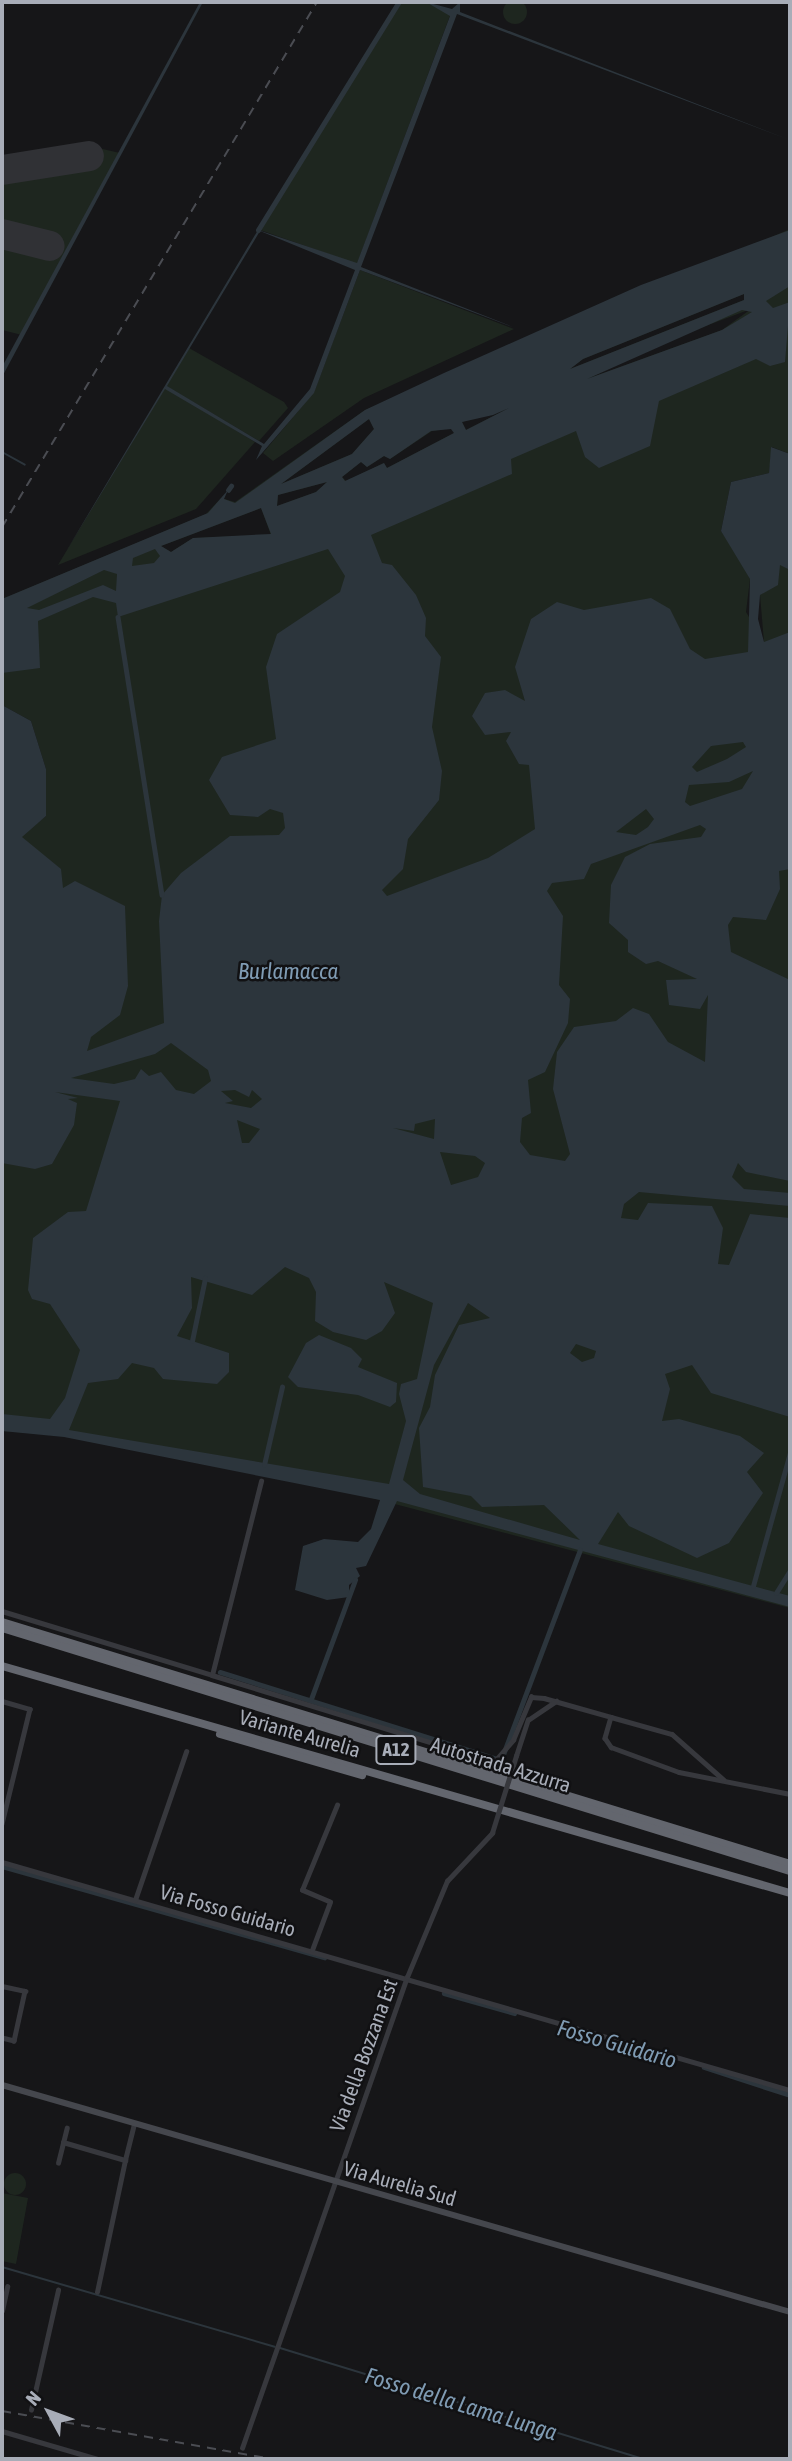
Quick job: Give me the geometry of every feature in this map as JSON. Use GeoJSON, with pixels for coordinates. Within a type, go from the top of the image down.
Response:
{"type":"FeatureCollection","features":[{"type":"Feature","properties":{"kind":"highway","name":"Autostrada Azzurra"},"geometry":{"type":"LineString","coordinates":[[2,1622],[790,1864]]}},
{"type":"Feature","properties":{"kind":"highway","name":"Autostrada Azzurra"},"geometry":{"type":"LineString","coordinates":[[2,1629],[790,1871]]}},
{"type":"Feature","properties":{"kind":"highway","name":"Variante Aurelia"},"geometry":{"type":"LineString","coordinates":[[2,1665],[790,1896]]}},
{"type":"Feature","properties":{"kind":"highway","name":"Variante Aurelia"},"geometry":{"type":"LineString","coordinates":[[2,1671],[790,1896]]}},
{"type":"Feature","properties":{"kind":"main road","name":"Via Aurelia Sud"},"geometry":{"type":"LineString","coordinates":[[2,2085],[790,2312]]}},
{"type":"Feature","properties":{"kind":"street"},"geometry":{"type":"LineString","coordinates":[[212,1675],[261,1480]]}},
{"type":"Feature","properties":{"kind":"street"},"geometry":{"type":"LineString","coordinates":[[2,1611],[498,1759],[531,1697],[557,1701],[672,1734],[725,1780]]}},
{"type":"Feature","properties":{"kind":"street"},"geometry":{"type":"LineString","coordinates":[[2,1701],[30,1709],[2,1824]]}},
{"type":"Feature","properties":{"kind":"street","name":"Via della Bozzana Est"},"geometry":{"type":"LineString","coordinates":[[242,2448],[407,1978],[447,1881],[492,1833],[528,1720],[557,1701]]}},
{"type":"Feature","properties":{"kind":"street"},"geometry":{"type":"LineString","coordinates":[[611,1717],[605,1738],[611,1747],[725,1780],[790,1794]]}},
{"type":"Feature","properties":{"kind":"street","name":"Via Fosso Guidario"},"geometry":{"type":"LineString","coordinates":[[135,1900],[186,1752]]}},
{"type":"Feature","properties":{"kind":"street","name":"Via Fosso Guidario"},"geometry":{"type":"LineString","coordinates":[[312,1950],[330,1902],[302,1890],[337,1805]]}},
{"type":"Feature","properties":{"kind":"street","name":"Via Fosso Guidario"},"geometry":{"type":"LineString","coordinates":[[2,1862],[790,2090]]}},
{"type":"Feature","properties":{"kind":"street"},"geometry":{"type":"LineString","coordinates":[[2,1986],[25,1991],[14,2041],[2,2038]]}},
{"type":"Feature","properties":{"kind":"street"},"geometry":{"type":"LineString","coordinates":[[97,2292],[134,2124]]}},
{"type":"Feature","properties":{"kind":"street"},"geometry":{"type":"LineString","coordinates":[[58,2163],[67,2129]]}},
{"type":"Feature","properties":{"kind":"street"},"geometry":{"type":"LineString","coordinates":[[63,2142],[125,2160]]}},
{"type":"Feature","properties":{"kind":"street"},"geometry":{"type":"LineString","coordinates":[[2,2311],[7,2287]]}},
{"type":"Feature","properties":{"kind":"street"},"geometry":{"type":"LineString","coordinates":[[31,2410],[58,2290]]}},
{"type":"Feature","properties":{"kind":"street"},"geometry":{"type":"LineString","coordinates":[[2,2431],[99,2459]]}},
{"type":"Feature","properties":{"kind":"shaded area"},"geometry":{"type":"Polygon","coordinates":[[[515,0],[523,4],[527,12],[523,20],[515,24],[507,20],[503,12],[507,4],[515,0]]]}},
{"type":"Feature","properties":{"kind":"shaded area"},"geometry":{"type":"Polygon","coordinates":[[[399,2],[426,2],[451,13],[357,264],[260,230],[399,2]]]}},
{"type":"Feature","properties":{"kind":"shaded area"},"geometry":{"type":"Polygon","coordinates":[[[85,145],[120,153],[22,335],[2,330],[2,156],[85,145]]]}},
{"type":"Feature","properties":{"kind":"shaded area"},"geometry":{"type":"Polygon","coordinates":[[[790,229],[790,454],[772,447],[769,473],[731,482],[721,531],[742,557],[750,579],[746,612],[764,642],[760,595],[780,564],[790,570],[790,1608],[334,1488],[56,1435],[2,1431],[2,839],[21,836],[46,816],[46,769],[31,721],[2,705],[2,599],[206,514],[221,498],[235,502],[365,410],[790,229]],[[744,294],[583,359],[570,369],[744,300],[744,294]],[[751,309],[671,339],[587,379],[722,330],[751,309]],[[508,407],[462,422],[466,430],[509,408],[508,407]],[[369,419],[281,484],[352,454],[374,429],[369,419]],[[451,428],[432,431],[390,459],[384,456],[367,467],[361,462],[342,477],[346,481],[384,463],[387,468],[454,433],[451,428]],[[327,482],[278,495],[277,506],[316,492],[327,482]],[[261,508],[161,546],[171,552],[193,538],[271,535],[261,508]]]}},
{"type":"Feature","properties":{"kind":"shaded area"},"geometry":{"type":"Polygon","coordinates":[[[360,270],[514,329],[364,398],[273,461],[263,453],[314,392],[360,270]]]}},
{"type":"Feature","properties":{"kind":"shaded area"},"geometry":{"type":"Polygon","coordinates":[[[189,348],[284,402],[288,408],[259,441],[166,386],[189,348]]]}},
{"type":"Feature","properties":{"kind":"shaded area"},"geometry":{"type":"Polygon","coordinates":[[[165,387],[255,442],[196,509],[58,565],[165,387]]]}},
{"type":"Feature","properties":{"kind":"shaded area"},"geometry":{"type":"Polygon","coordinates":[[[15,2173],[23,2176],[26,2184],[23,2192],[15,2195],[7,2192],[4,2184],[7,2176],[15,2173]]]}},
{"type":"Feature","properties":{"kind":"shaded area"},"geometry":{"type":"Polygon","coordinates":[[[2,2193],[28,2198],[16,2264],[2,2261],[2,2193]]]}},
{"type":"Feature","properties":{"kind":"water"},"geometry":{"type":"Polygon","coordinates":[[[200,2],[203,2],[2,377],[2,367],[200,2]]]}},
{"type":"Feature","properties":{"kind":"water"},"geometry":{"type":"Polygon","coordinates":[[[426,2],[452,9],[460,2],[460,12],[790,140],[457,14],[361,267],[513,327],[360,270],[314,393],[256,460],[262,446],[165,389],[65,553],[258,230],[357,263],[450,16],[426,2]],[[260,231],[167,386],[264,444],[310,389],[355,270],[260,231]]]}},
{"type":"Feature","properties":{"kind":"water","name":"Burlamacca"},"geometry":{"type":"Polygon","coordinates":[[[790,230],[790,286],[766,301],[773,308],[790,302],[785,362],[770,366],[756,359],[659,401],[650,446],[599,468],[585,457],[576,431],[511,459],[512,474],[371,535],[382,563],[392,565],[416,595],[426,618],[425,636],[441,657],[432,727],[442,771],[439,800],[408,839],[403,869],[382,890],[387,896],[488,858],[535,829],[529,765],[519,764],[506,741],[511,732],[485,735],[472,716],[485,693],[505,690],[525,701],[515,667],[531,619],[557,602],[584,610],[651,598],[670,609],[690,649],[705,659],[748,652],[750,579],[721,531],[731,482],[769,473],[771,447],[790,454],[790,570],[780,565],[778,585],[760,595],[758,619],[764,642],[790,632],[790,869],[779,871],[780,889],[766,920],[733,917],[728,925],[731,952],[790,980],[790,1181],[746,1172],[738,1163],[732,1177],[744,1189],[790,1193],[790,1206],[639,1192],[624,1204],[621,1218],[638,1220],[648,1203],[712,1206],[723,1228],[718,1264],[729,1265],[750,1214],[790,1218],[790,1417],[711,1393],[692,1365],[665,1374],[670,1389],[662,1421],[679,1419],[740,1436],[764,1453],[747,1472],[763,1493],[729,1543],[697,1558],[629,1526],[618,1512],[598,1544],[790,1596],[790,1607],[397,1501],[366,1566],[356,1568],[360,1576],[349,1585],[349,1597],[327,1600],[295,1590],[303,1546],[324,1539],[358,1542],[371,1529],[380,1500],[64,1437],[2,1431],[2,1414],[50,1419],[65,1398],[80,1350],[50,1304],[32,1299],[28,1290],[33,1238],[68,1212],[86,1211],[120,1101],[55,1092],[78,1098],[68,1099],[77,1103],[74,1125],[52,1164],[35,1169],[2,1163],[2,705],[31,721],[46,769],[46,816],[22,837],[61,869],[63,888],[75,881],[125,906],[128,986],[120,1015],[91,1037],[87,1051],[164,1023],[159,921],[162,895],[181,873],[230,836],[279,835],[285,828],[283,813],[270,809],[258,817],[230,815],[209,780],[222,757],[276,739],[266,667],[277,634],[340,592],[345,576],[328,549],[118,617],[116,603],[93,597],[38,621],[40,668],[2,673],[2,599],[208,513],[228,490],[224,499],[235,503],[365,410],[641,285],[790,230]],[[744,294],[583,359],[570,369],[744,300],[744,294]],[[742,310],[587,379],[722,330],[752,312],[742,310]],[[509,408],[493,415],[462,422],[466,430],[509,408]],[[369,419],[281,484],[352,454],[374,429],[369,419]],[[451,429],[431,431],[390,459],[384,456],[367,467],[361,462],[342,477],[345,481],[384,463],[387,468],[454,433],[451,429]],[[327,482],[278,495],[277,506],[316,492],[327,482]],[[261,508],[161,546],[171,552],[193,538],[271,534],[261,508]],[[155,549],[133,558],[132,566],[154,563],[160,556],[155,549]],[[104,570],[27,608],[39,610],[103,585],[116,591],[117,574],[104,570]],[[743,742],[711,746],[692,767],[697,772],[746,747],[743,742]],[[753,771],[729,782],[689,785],[685,802],[690,806],[742,789],[753,771]],[[646,809],[616,832],[636,835],[654,819],[646,809]],[[700,825],[591,864],[584,879],[552,883],[547,891],[563,916],[559,985],[570,999],[568,1023],[545,1072],[528,1080],[531,1113],[522,1118],[520,1142],[530,1155],[565,1161],[570,1154],[553,1089],[557,1052],[574,1027],[616,1021],[633,1008],[649,1014],[668,1042],[705,1062],[708,995],[700,1009],[669,1005],[666,980],[697,979],[658,961],[646,964],[628,952],[628,940],[609,923],[611,885],[625,857],[650,844],[701,837],[706,829],[700,825]],[[171,1043],[155,1054],[71,1078],[114,1084],[135,1079],[141,1069],[149,1076],[161,1072],[176,1090],[194,1094],[211,1081],[208,1070],[171,1043]],[[235,1090],[221,1091],[233,1101],[225,1103],[251,1108],[262,1099],[252,1090],[249,1097],[235,1090]],[[435,1119],[415,1124],[414,1131],[393,1128],[434,1139],[435,1119]],[[237,1120],[242,1143],[249,1143],[260,1129],[237,1120]],[[440,1152],[451,1185],[478,1177],[485,1163],[475,1156],[440,1152]],[[285,1267],[252,1295],[191,1277],[192,1308],[177,1336],[229,1353],[229,1372],[217,1384],[163,1379],[154,1368],[132,1363],[118,1379],[88,1383],[69,1430],[389,1484],[406,1421],[399,1394],[401,1384],[417,1379],[433,1303],[384,1282],[395,1313],[382,1331],[366,1340],[333,1332],[315,1321],[316,1292],[309,1278],[285,1267]],[[468,1303],[434,1365],[403,1480],[420,1494],[580,1540],[544,1505],[482,1507],[471,1496],[423,1487],[419,1428],[430,1407],[435,1375],[459,1325],[490,1318],[468,1303]],[[576,1344],[570,1353],[582,1362],[594,1358],[596,1351],[576,1344]]]}},
{"type":"Feature","properties":{"kind":"water"},"geometry":{"type":"Polygon","coordinates":[[[319,1335],[351,1348],[362,1359],[358,1367],[397,1383],[396,1402],[390,1407],[358,1395],[298,1387],[288,1377],[306,1343],[319,1335]]]}},
{"type":"Feature","properties":{"kind":"waterway"},"geometry":{"type":"LineString","coordinates":[[258,230],[399,2]]}},
{"type":"Feature","properties":{"kind":"waterway"},"geometry":{"type":"LineString","coordinates":[[2,452],[25,465]]}},
{"type":"Feature","properties":{"kind":"waterway"},"geometry":{"type":"LineString","coordinates":[[228,490],[231,486]]}},
{"type":"Feature","properties":{"kind":"waterway"},"geometry":{"type":"LineString","coordinates":[[118,617],[162,895]]}},
{"type":"Feature","properties":{"kind":"waterway"},"geometry":{"type":"LineString","coordinates":[[192,1341],[205,1278]]}},
{"type":"Feature","properties":{"kind":"waterway"},"geometry":{"type":"LineString","coordinates":[[264,1465],[282,1387]]}},
{"type":"Feature","properties":{"kind":"waterway"},"geometry":{"type":"LineString","coordinates":[[753,1586],[790,1453]]}},
{"type":"Feature","properties":{"kind":"waterway"},"geometry":{"type":"LineString","coordinates":[[220,1672],[501,1760],[580,1550]]}},
{"type":"Feature","properties":{"kind":"waterway"},"geometry":{"type":"LineString","coordinates":[[776,1593],[790,1571]]}},
{"type":"Feature","properties":{"kind":"waterway"},"geometry":{"type":"LineString","coordinates":[[311,1699],[355,1580]]}},
{"type":"Feature","properties":{"kind":"waterway","name":"Fosso Guidario"},"geometry":{"type":"LineString","coordinates":[[2,1866],[324,1957]]}},
{"type":"Feature","properties":{"kind":"waterway","name":"Fosso Guidario"},"geometry":{"type":"LineString","coordinates":[[444,1993],[514,2013]]}},
{"type":"Feature","properties":{"kind":"waterway","name":"Fosso Guidario"},"geometry":{"type":"LineString","coordinates":[[704,2067],[790,2095]]}},
{"type":"Feature","properties":{"kind":"waterway","name":"Fosso della Lama Lunga"},"geometry":{"type":"LineString","coordinates":[[2,2267],[275,2347]]}},
{"type":"Feature","properties":{"kind":"waterway","name":"Fosso della Lama Lunga"},"geometry":{"type":"LineString","coordinates":[[280,2348],[642,2459]]}},
{"type":"Feature","properties":{"kind":"runway"},"geometry":{"type":"LineString","coordinates":[[2,170],[89,156]]}},
{"type":"Feature","properties":{"kind":"runway"},"geometry":{"type":"LineString","coordinates":[[2,234],[50,246]]}},
{"type":"Feature","properties":{"kind":"railway"},"geometry":{"type":"LineString","coordinates":[[2,527],[317,2]]}},
{"type":"Feature","properties":{"kind":"railway"},"geometry":{"type":"LineString","coordinates":[[2,2411],[272,2459]]}}]}
